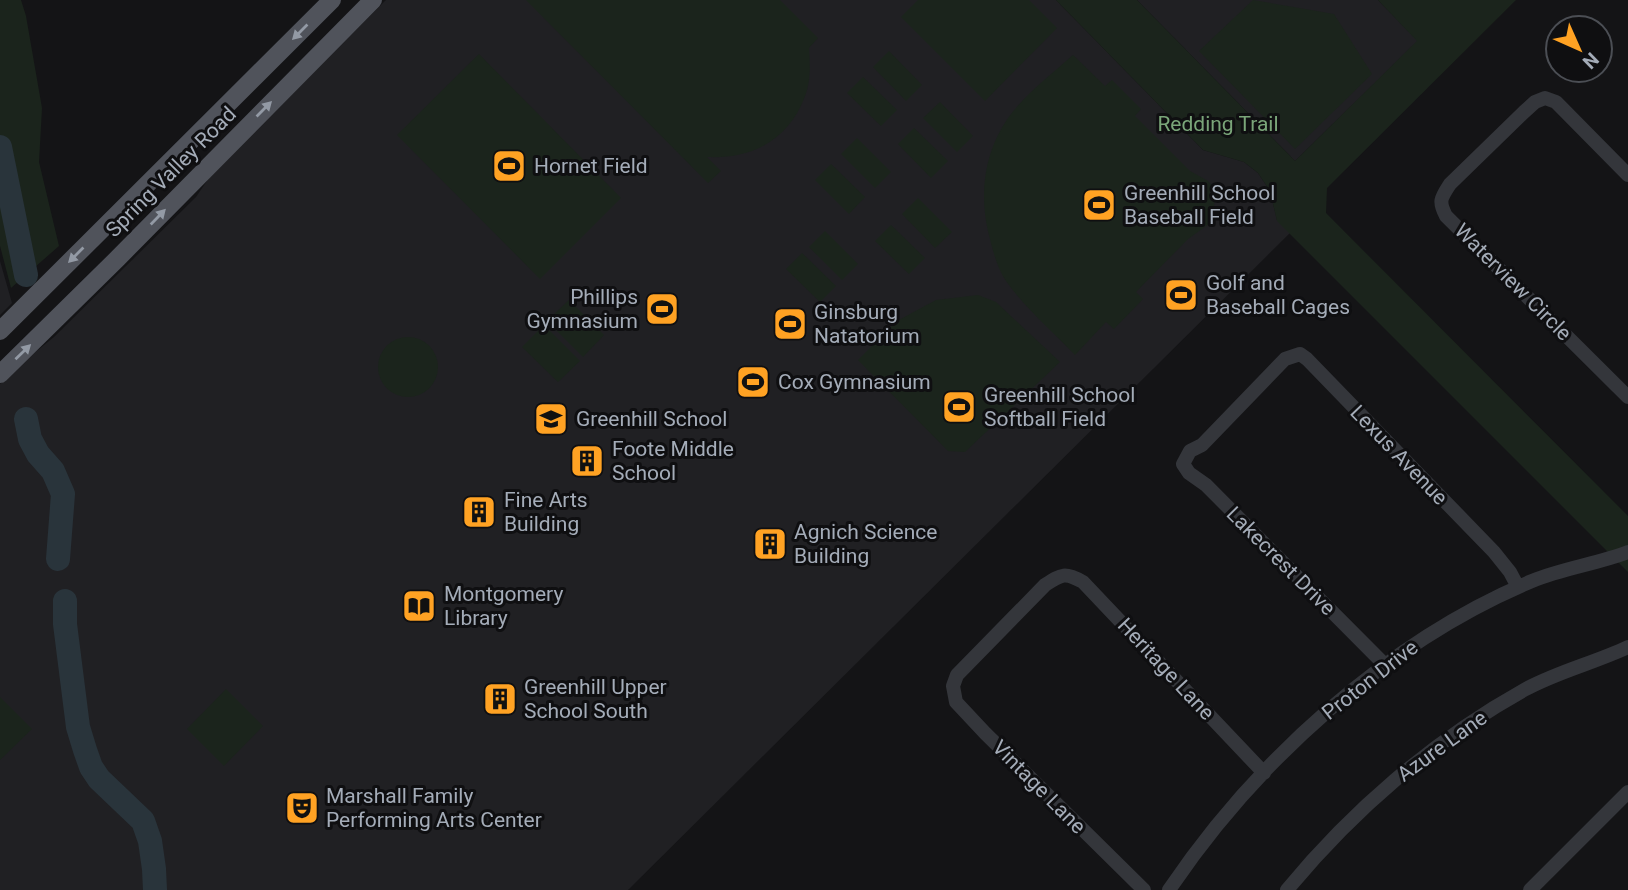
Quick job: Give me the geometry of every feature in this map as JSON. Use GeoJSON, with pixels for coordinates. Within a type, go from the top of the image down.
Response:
{"type":"FeatureCollection","features":[{"type":"Feature","properties":{"kind":"main road","name":"Spring Valley Road"},"geometry":{"type":"LineString","coordinates":[[0,331],[332,0]]}},
{"type":"Feature","properties":{"kind":"main road","name":"Spring Valley Road"},"geometry":{"type":"LineString","coordinates":[[0,374],[373,0]]}},
{"type":"Feature","properties":{"kind":"street","name":"Waterview Circle"},"geometry":{"type":"LineString","coordinates":[[1628,175],[1556,102],[1545,98],[1529,107],[1450,184],[1441,198],[1442,207],[1451,221],[1628,397]]}},
{"type":"Feature","properties":{"kind":"street","name":"Lexus Avenue"},"geometry":{"type":"LineString","coordinates":[[1186,456],[1202,445],[1285,359],[1300,355],[1307,359],[1494,552],[1518,587]]}},
{"type":"Feature","properties":{"kind":"street","name":"Lakecrest Drive"},"geometry":{"type":"LineString","coordinates":[[1186,456],[1183,464],[1189,472],[1206,485],[1385,665]]}},
{"type":"Feature","properties":{"kind":"street","name":"Proton Drive"},"geometry":{"type":"LineString","coordinates":[[1170,890],[1221,819],[1264,773],[1338,702],[1385,665],[1457,617],[1518,587],[1560,571],[1628,552]]}},
{"type":"Feature","properties":{"kind":"street","name":"Heritage Lane"},"geometry":{"type":"LineString","coordinates":[[957,675],[1045,584],[1062,575],[1072,576],[1083,582],[1264,773]]}},
{"type":"Feature","properties":{"kind":"street","name":"Azure Lane"},"geometry":{"type":"LineString","coordinates":[[1287,890],[1313,858],[1378,795],[1438,746],[1525,689],[1627,652]]}},
{"type":"Feature","properties":{"kind":"street","name":"Vintage Lane"},"geometry":{"type":"LineString","coordinates":[[957,675],[953,686],[956,702],[1144,890]]}},
{"type":"Feature","properties":{"kind":"street"},"geometry":{"type":"LineString","coordinates":[[1530,890],[1628,792]]}},
{"type":"Feature","properties":{"kind":"shaded area","name":"Greenhill School"},"geometry":{"type":"Polygon","coordinates":[[[386,0],[1056,0],[1203,150],[1244,162],[1258,173],[1270,191],[1277,220],[1290,233],[628,890],[0,890],[0,384],[54,337],[196,197],[213,172],[386,0]]]}},
{"type":"Feature","properties":{"kind":"shaded area"},"geometry":{"type":"Polygon","coordinates":[[[1137,0],[1378,0],[1418,41],[1295,161],[1137,0]]]}},
{"type":"Feature","properties":{"kind":"shaded area"},"geometry":{"type":"Polygon","coordinates":[[[0,261],[12,303],[0,315],[0,261]]]}},
{"type":"Feature","properties":{"kind":"green space"},"geometry":{"type":"Polygon","coordinates":[[[0,0],[21,0],[26,16],[42,108],[39,162],[59,246],[11,288],[0,246],[0,0]]]}},
{"type":"Feature","properties":{"kind":"green space"},"geometry":{"type":"Polygon","coordinates":[[[526,0],[780,0],[818,38],[809,48],[810,72],[807,90],[789,124],[767,144],[739,154],[707,157],[721,171],[708,183],[526,0]]]}},
{"type":"Feature","properties":{"kind":"green space"},"geometry":{"type":"Polygon","coordinates":[[[918,0],[1029,0],[1057,28],[985,101],[901,17],[918,0]]]}},
{"type":"Feature","properties":{"kind":"green space","name":"Redding Trail"},"geometry":{"type":"Polygon","coordinates":[[[1056,0],[1137,0],[1295,161],[1417,41],[1378,0],[1516,0],[1327,188],[1326,213],[1628,516],[1628,572],[1277,221],[1270,191],[1258,173],[1244,162],[1203,150],[1056,0]]]}},
{"type":"Feature","properties":{"kind":"green space"},"geometry":{"type":"Polygon","coordinates":[[[1253,0],[1334,14],[1372,74],[1295,149],[1199,51],[1253,0]]]}},
{"type":"Feature","properties":{"kind":"green space"},"geometry":{"type":"Polygon","coordinates":[[[889,51],[922,85],[906,101],[873,67],[889,51]]]}},
{"type":"Feature","properties":{"kind":"green space","name":"Hornet Field"},"geometry":{"type":"Polygon","coordinates":[[[479,54],[621,198],[540,279],[397,135],[479,54]]]}},
{"type":"Feature","properties":{"kind":"green space","name":"Greenhill School Baseball Field"},"geometry":{"type":"Polygon","coordinates":[[[1073,55],[1105,86],[1112,80],[1141,109],[1135,116],[1190,171],[1208,181],[1215,195],[1213,217],[1209,224],[1188,239],[1136,292],[1143,299],[1114,329],[1106,322],[1075,355],[1006,281],[991,243],[984,202],[989,158],[1000,131],[1022,101],[1073,55]]]}},
{"type":"Feature","properties":{"kind":"green space"},"geometry":{"type":"Polygon","coordinates":[[[863,77],[897,110],[881,126],[847,93],[863,77]]]}},
{"type":"Feature","properties":{"kind":"green space"},"geometry":{"type":"Polygon","coordinates":[[[940,102],[973,136],[957,152],[923,118],[940,102]]]}},
{"type":"Feature","properties":{"kind":"green space"},"geometry":{"type":"Polygon","coordinates":[[[914,128],[948,161],[931,178],[898,144],[914,128]]]}},
{"type":"Feature","properties":{"kind":"green space"},"geometry":{"type":"Polygon","coordinates":[[[857,138],[891,172],[875,188],[841,154],[857,138]]]}},
{"type":"Feature","properties":{"kind":"green space"},"geometry":{"type":"Polygon","coordinates":[[[831,164],[865,197],[849,214],[815,180],[831,164]]]}},
{"type":"Feature","properties":{"kind":"green space"},"geometry":{"type":"Polygon","coordinates":[[[918,198],[952,232],[935,248],[902,214],[918,198]]]}},
{"type":"Feature","properties":{"kind":"green space"},"geometry":{"type":"Polygon","coordinates":[[[891,225],[925,258],[909,274],[875,241],[891,225]]]}},
{"type":"Feature","properties":{"kind":"green space"},"geometry":{"type":"Polygon","coordinates":[[[825,231],[858,264],[842,280],[809,247],[825,231]]]}},
{"type":"Feature","properties":{"kind":"green space"},"geometry":{"type":"Polygon","coordinates":[[[802,253],[836,286],[820,302],[786,269],[802,253]]]}},
{"type":"Feature","properties":{"kind":"green space","name":"Greenhill School Softball Field"},"geometry":{"type":"Polygon","coordinates":[[[978,295],[996,302],[1060,362],[965,452],[948,451],[858,360],[897,321],[936,300],[978,295]]]}},
{"type":"Feature","properties":{"kind":"green space"},"geometry":{"type":"Polygon","coordinates":[[[569,300],[604,335],[583,357],[547,321],[569,300]]]}},
{"type":"Feature","properties":{"kind":"green space"},"geometry":{"type":"Polygon","coordinates":[[[544,325],[580,361],[558,382],[522,347],[544,325]]]}},
{"type":"Feature","properties":{"kind":"green space"},"geometry":{"type":"Polygon","coordinates":[[[408,337],[425,342],[433,350],[438,367],[433,384],[425,392],[408,397],[391,392],[383,384],[378,367],[383,350],[391,342],[408,337]]]}},
{"type":"Feature","properties":{"kind":"green space"},"geometry":{"type":"Polygon","coordinates":[[[226,689],[263,726],[224,766],[187,729],[226,689]]]}},
{"type":"Feature","properties":{"kind":"green space"},"geometry":{"type":"Polygon","coordinates":[[[0,697],[32,729],[0,760],[0,697]]]}},
{"type":"Feature","properties":{"kind":"waterway"},"geometry":{"type":"LineString","coordinates":[[0,147],[26,275]]}},
{"type":"Feature","properties":{"kind":"waterway"},"geometry":{"type":"LineString","coordinates":[[26,419],[30,439],[38,454],[53,471],[63,494],[58,559]]}},
{"type":"Feature","properties":{"kind":"waterway"},"geometry":{"type":"LineString","coordinates":[[65,601],[65,624],[78,727],[85,750],[99,779],[143,821],[150,841],[155,890]]}},
{"type":"Feature","properties":{"kind":"place","name":"Hornet Field"},"geometry":{"type":"Point","coordinates":[509,166]}},
{"type":"Feature","properties":{"kind":"place","name":"Greenhill School Baseball Field"},"geometry":{"type":"Point","coordinates":[1099,205]}},
{"type":"Feature","properties":{"kind":"place","name":"Golf and Baseball Cages"},"geometry":{"type":"Point","coordinates":[1181,295]}},
{"type":"Feature","properties":{"kind":"place","name":"Phillips Gymnasium"},"geometry":{"type":"Point","coordinates":[662,309]}},
{"type":"Feature","properties":{"kind":"place","name":"Ginsburg Natatorium"},"geometry":{"type":"Point","coordinates":[790,324]}},
{"type":"Feature","properties":{"kind":"place","name":"Cox Gymnasium"},"geometry":{"type":"Point","coordinates":[753,382]}},
{"type":"Feature","properties":{"kind":"place","name":"Greenhill School Softball Field"},"geometry":{"type":"Point","coordinates":[959,407]}},
{"type":"Feature","properties":{"kind":"place","name":"Greenhill School"},"geometry":{"type":"Point","coordinates":[551,419]}},
{"type":"Feature","properties":{"kind":"place","name":"Foote Middle School"},"geometry":{"type":"Point","coordinates":[587,461]}},
{"type":"Feature","properties":{"kind":"place","name":"Fine Arts Building"},"geometry":{"type":"Point","coordinates":[479,512]}},
{"type":"Feature","properties":{"kind":"place","name":"Agnich Science Building"},"geometry":{"type":"Point","coordinates":[770,544]}},
{"type":"Feature","properties":{"kind":"place","name":"Montgomery Library"},"geometry":{"type":"Point","coordinates":[419,606]}},
{"type":"Feature","properties":{"kind":"place","name":"Greenhill Upper School South"},"geometry":{"type":"Point","coordinates":[500,699]}},
{"type":"Feature","properties":{"kind":"place","name":"Marshall Family Performing Arts Center"},"geometry":{"type":"Point","coordinates":[302,808]}}]}
